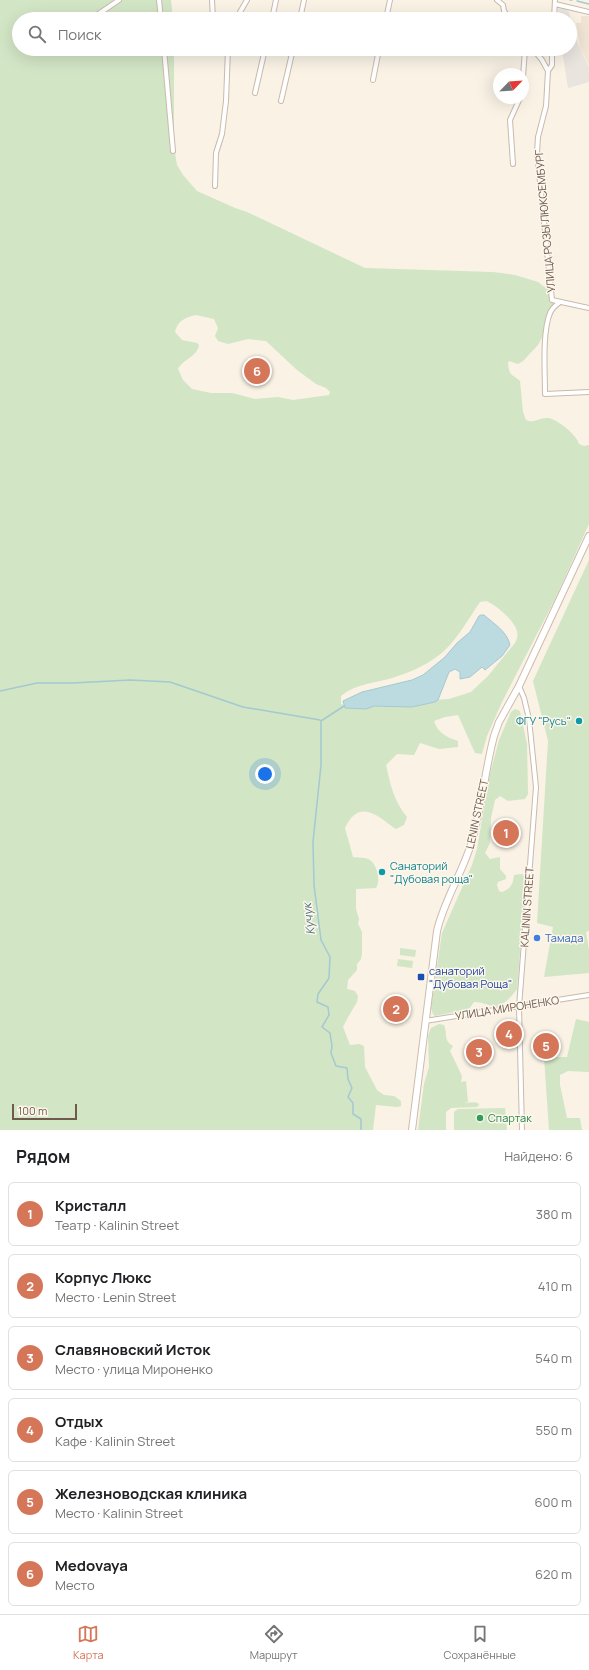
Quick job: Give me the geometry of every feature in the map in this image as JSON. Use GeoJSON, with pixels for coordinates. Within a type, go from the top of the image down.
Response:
{"type":"FeatureCollection","features":[{"type":"Feature","properties":{"kind":"main road","name":"LENIN STREET"},"geometry":{"type":"LineString","coordinates":[[412,1130],[432,965],[440,918],[466,859],[475,825],[494,736],[499,722],[519,686],[589,536]]}},
{"type":"Feature","properties":{"kind":"street"},"geometry":{"type":"LineString","coordinates":[[101,12],[119,0]]}},
{"type":"Feature","properties":{"kind":"street"},"geometry":{"type":"LineString","coordinates":[[160,0],[161,12]]}},
{"type":"Feature","properties":{"kind":"street"},"geometry":{"type":"LineString","coordinates":[[212,0],[213,12]]}},
{"type":"Feature","properties":{"kind":"street"},"geometry":{"type":"LineString","coordinates":[[240,12],[247,0]]}},
{"type":"Feature","properties":{"kind":"street"},"geometry":{"type":"LineString","coordinates":[[273,12],[276,0]]}},
{"type":"Feature","properties":{"kind":"street"},"geometry":{"type":"LineString","coordinates":[[301,12],[304,0]]}},
{"type":"Feature","properties":{"kind":"street"},"geometry":{"type":"LineString","coordinates":[[387,12],[390,0]]}},
{"type":"Feature","properties":{"kind":"street"},"geometry":{"type":"LineString","coordinates":[[497,0],[503,5],[505,12]]}},
{"type":"Feature","properties":{"kind":"street"},"geometry":{"type":"LineString","coordinates":[[554,12],[555,2],[589,12]]}},
{"type":"Feature","properties":{"kind":"street"},"geometry":{"type":"LineString","coordinates":[[165,56],[173,151]]}},
{"type":"Feature","properties":{"kind":"street"},"geometry":{"type":"LineString","coordinates":[[215,186],[216,153],[222,134],[226,102],[228,56]]}},
{"type":"Feature","properties":{"kind":"street"},"geometry":{"type":"LineString","coordinates":[[255,93],[263,56]]}},
{"type":"Feature","properties":{"kind":"street"},"geometry":{"type":"LineString","coordinates":[[281,101],[291,56]]}},
{"type":"Feature","properties":{"kind":"street"},"geometry":{"type":"LineString","coordinates":[[373,80],[378,56]]}},
{"type":"Feature","properties":{"kind":"street"},"geometry":{"type":"LineString","coordinates":[[524,56],[524,68]]}},
{"type":"Feature","properties":{"kind":"street"},"geometry":{"type":"LineString","coordinates":[[539,56],[548,71]]}},
{"type":"Feature","properties":{"kind":"street","name":"УЛИЦА РОЗЫ ЛЮКСЕМБУРГ"},"geometry":{"type":"LineString","coordinates":[[552,56],[552,65],[548,71],[546,106],[538,137],[537,153],[552,300],[560,302]]}},
{"type":"Feature","properties":{"kind":"street"},"geometry":{"type":"LineString","coordinates":[[513,164],[510,120],[517,104]]}},
{"type":"Feature","properties":{"kind":"street"},"geometry":{"type":"LineString","coordinates":[[560,302],[589,308]]}},
{"type":"Feature","properties":{"kind":"street","name":"УЛИЦА РОЗЫ ЛЮКСЕМБУРГ"},"geometry":{"type":"LineString","coordinates":[[560,302],[551,310],[547,326],[545,394],[589,392]]}},
{"type":"Feature","properties":{"kind":"street","name":"KALININ STREET"},"geometry":{"type":"LineString","coordinates":[[519,686],[524,698],[529,719],[536,787],[528,925],[524,973],[519,1007],[522,1130]]}},
{"type":"Feature","properties":{"kind":"street","name":"УЛИЦА МИРОНЕНКО"},"geometry":{"type":"LineString","coordinates":[[425,1021],[589,995]]}},
{"type":"Feature","properties":{"kind":"shaded area"},"geometry":{"type":"Polygon","coordinates":[[[564,8],[569,12],[558,12],[558,9],[564,8]]]}},
{"type":"Feature","properties":{"kind":"shaded area"},"geometry":{"type":"Polygon","coordinates":[[[581,16],[589,16],[589,65],[580,47],[577,23],[581,23],[581,16]]]}},
{"type":"Feature","properties":{"kind":"shaded area"},"geometry":{"type":"Polygon","coordinates":[[[577,41],[589,67],[589,82],[568,88],[563,56],[577,56],[577,41]]]}},
{"type":"Feature","properties":{"kind":"green space"},"geometry":{"type":"Polygon","coordinates":[[[0,0],[171,0],[172,12],[12,12],[12,56],[174,56],[174,147],[177,165],[183,175],[197,191],[247,212],[365,268],[493,272],[515,275],[538,282],[551,292],[555,303],[554,312],[538,345],[523,361],[518,364],[509,361],[508,367],[511,374],[520,381],[523,412],[526,420],[532,421],[545,418],[552,419],[571,432],[579,444],[584,446],[589,445],[589,524],[555,599],[502,702],[487,736],[482,754],[475,753],[458,715],[445,717],[434,721],[438,729],[443,734],[458,741],[458,747],[439,749],[420,743],[414,755],[397,754],[386,765],[396,799],[407,817],[404,825],[396,829],[375,814],[363,811],[352,817],[345,828],[353,857],[366,858],[370,860],[375,865],[378,873],[378,881],[376,888],[356,889],[356,909],[359,919],[358,924],[362,932],[362,953],[361,959],[357,964],[357,970],[348,980],[347,989],[355,991],[358,996],[357,1002],[343,1027],[350,1045],[359,1044],[364,1046],[365,1067],[377,1090],[384,1095],[394,1096],[401,1101],[401,1106],[397,1107],[376,1105],[373,1130],[0,1130],[0,0]],[[196,315],[182,320],[176,328],[175,332],[182,340],[197,343],[199,345],[196,352],[178,369],[183,380],[192,389],[211,393],[232,393],[255,399],[278,397],[293,400],[329,395],[330,392],[326,388],[316,384],[297,370],[266,341],[248,339],[228,344],[218,341],[215,336],[218,328],[214,319],[196,315]],[[486,601],[480,602],[455,639],[434,659],[399,676],[365,684],[352,689],[341,696],[341,704],[347,706],[449,699],[471,692],[488,676],[515,643],[517,637],[517,631],[513,623],[499,609],[486,601]]]}},
{"type":"Feature","properties":{"kind":"green space"},"geometry":{"type":"Polygon","coordinates":[[[589,560],[589,931],[586,932],[589,950],[589,973],[544,977],[553,927],[537,923],[548,741],[533,681],[589,560]]]}},
{"type":"Feature","properties":{"kind":"green space"},"geometry":{"type":"Polygon","coordinates":[[[515,709],[520,711],[527,744],[528,794],[525,799],[508,801],[500,796],[495,800],[491,818],[490,843],[485,853],[490,859],[500,857],[500,869],[506,876],[506,879],[498,882],[497,885],[499,891],[502,892],[509,888],[512,884],[514,875],[522,874],[526,878],[517,989],[513,995],[498,1006],[474,1002],[469,1009],[435,1016],[431,1008],[442,933],[472,865],[477,849],[490,774],[499,740],[511,712],[515,709]]]}},
{"type":"Feature","properties":{"kind":"green space"},"geometry":{"type":"Polygon","coordinates":[[[400,948],[416,950],[415,957],[400,955],[400,948]]]}},
{"type":"Feature","properties":{"kind":"green space"},"geometry":{"type":"Polygon","coordinates":[[[398,959],[413,961],[412,968],[397,966],[398,959]]]}},
{"type":"Feature","properties":{"kind":"green space"},"geometry":{"type":"Polygon","coordinates":[[[576,1019],[589,1022],[589,1072],[568,1071],[560,1075],[560,1085],[567,1118],[580,1118],[582,1130],[549,1130],[544,1057],[567,1057],[576,1019]]]}},
{"type":"Feature","properties":{"kind":"green space"},"geometry":{"type":"Polygon","coordinates":[[[439,1024],[444,1025],[448,1042],[453,1046],[450,1051],[462,1076],[461,1082],[466,1081],[468,1102],[464,1102],[467,1103],[476,1102],[479,1105],[477,1107],[451,1108],[446,1112],[446,1130],[418,1130],[424,1084],[429,1067],[428,1036],[431,1028],[439,1024]]]}},
{"type":"Feature","properties":{"kind":"green space","name":"Спартак"},"geometry":{"type":"Polygon","coordinates":[[[505,1108],[507,1130],[454,1130],[454,1112],[458,1109],[505,1108]]]}},
{"type":"Feature","properties":{"kind":"water"},"geometry":{"type":"Polygon","coordinates":[[[481,615],[484,615],[500,628],[510,645],[502,656],[485,670],[482,667],[470,677],[460,679],[460,672],[455,669],[449,672],[438,700],[435,702],[412,707],[374,706],[366,709],[345,708],[343,701],[362,692],[412,680],[423,675],[445,657],[457,643],[470,632],[481,615]]]}},
{"type":"Feature","properties":{"kind":"waterway"},"geometry":{"type":"LineString","coordinates":[[577,1],[589,4]]}},
{"type":"Feature","properties":{"kind":"waterway"},"geometry":{"type":"LineString","coordinates":[[0,691],[37,683],[130,680],[170,682],[243,707],[320,720]]}},
{"type":"Feature","properties":{"kind":"waterway","name":"Кучук"},"geometry":{"type":"LineString","coordinates":[[344,706],[321,721],[321,765],[313,842],[314,885],[321,940],[330,957],[329,978],[318,994],[317,1002],[328,1007],[329,1015],[322,1027],[330,1033],[332,1046],[331,1053],[336,1066],[347,1068],[348,1079],[352,1088],[348,1097],[353,1103],[353,1114],[361,1119],[361,1130]]}},
{"type":"Feature","properties":{"kind":"place","name":"Medovaya"},"geometry":{"type":"Point","coordinates":[257,371]}},
{"type":"Feature","properties":{"kind":"place","name":"ФГУ \"Русь\""},"geometry":{"type":"Point","coordinates":[579,721]}},
{"type":"Feature","properties":{"kind":"place","name":"Кристалл"},"geometry":{"type":"Point","coordinates":[506,833]}},
{"type":"Feature","properties":{"kind":"place","name":"Санаторий \"Дубовая роща\""},"geometry":{"type":"Point","coordinates":[382,872]}},
{"type":"Feature","properties":{"kind":"place","name":"Тамада"},"geometry":{"type":"Point","coordinates":[537,938]}},
{"type":"Feature","properties":{"kind":"place","name":"санаторий \"Дубовая Роща\""},"geometry":{"type":"Point","coordinates":[421,977]}},
{"type":"Feature","properties":{"kind":"place","name":"Корпус Люкс"},"geometry":{"type":"Point","coordinates":[396,1009]}},
{"type":"Feature","properties":{"kind":"place","name":"Отдых"},"geometry":{"type":"Point","coordinates":[509,1034]}},
{"type":"Feature","properties":{"kind":"place","name":"Железноводская клиника"},"geometry":{"type":"Point","coordinates":[546,1046]}},
{"type":"Feature","properties":{"kind":"place","name":"Славяновский Исток"},"geometry":{"type":"Point","coordinates":[479,1052]}},
{"type":"Feature","properties":{"kind":"place","name":"Спартак"},"geometry":{"type":"Point","coordinates":[480,1118]}}]}
